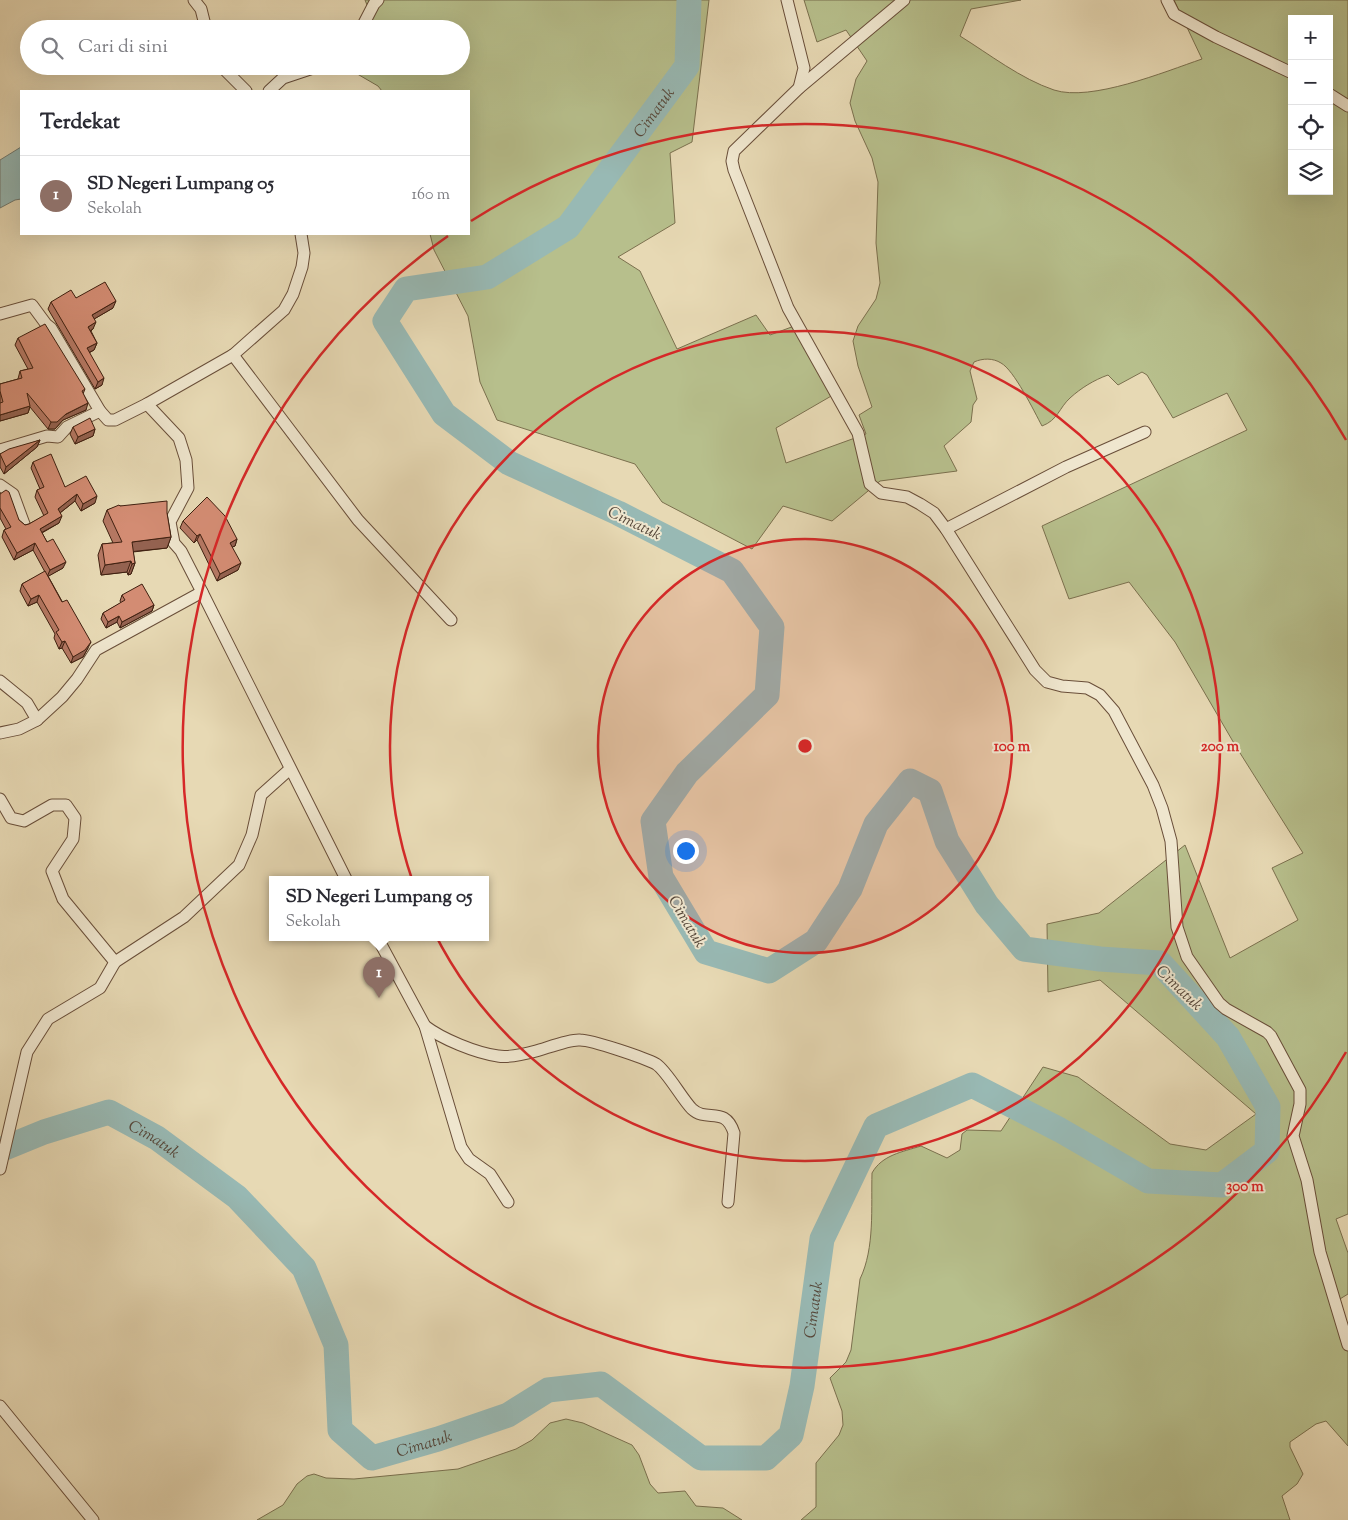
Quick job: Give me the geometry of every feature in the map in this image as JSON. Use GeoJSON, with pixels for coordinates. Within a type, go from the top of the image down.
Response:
{"type":"FeatureCollection","features":[{"type":"Feature","properties":{"kind":"street"},"geometry":{"type":"LineString","coordinates":[[194,0],[202,9],[204,20]]}},
{"type":"Feature","properties":{"kind":"street"},"geometry":{"type":"LineString","coordinates":[[366,20],[378,0]]}},
{"type":"Feature","properties":{"kind":"street"},"geometry":{"type":"LineString","coordinates":[[787,0],[804,68],[799,88]]}},
{"type":"Feature","properties":{"kind":"street"},"geometry":{"type":"LineString","coordinates":[[904,0],[799,88],[734,151],[732,161],[734,170],[788,308],[858,433],[870,484],[881,493],[906,497],[934,514],[946,529],[1034,670],[1047,682],[1062,686],[1087,688],[1100,696],[1114,711],[1153,785],[1162,808],[1171,841],[1177,927],[1187,957],[1219,1003],[1226,1009],[1267,1032],[1300,1090],[1300,1104],[1293,1136],[1307,1180],[1320,1252],[1348,1344]]}},
{"type":"Feature","properties":{"kind":"street"},"geometry":{"type":"LineString","coordinates":[[1167,0],[1174,14],[1216,37],[1288,71]]}},
{"type":"Feature","properties":{"kind":"street"},"geometry":{"type":"LineString","coordinates":[[230,75],[245,90]]}},
{"type":"Feature","properties":{"kind":"street"},"geometry":{"type":"LineString","coordinates":[[270,90],[283,78],[292,75]]}},
{"type":"Feature","properties":{"kind":"street"},"geometry":{"type":"LineString","coordinates":[[1333,97],[1348,106]]}},
{"type":"Feature","properties":{"kind":"street"},"geometry":{"type":"LineString","coordinates":[[0,314],[32,305],[51,328],[100,411],[108,420],[115,420],[233,355],[284,310],[293,294],[302,267],[304,253],[301,235]]}},
{"type":"Feature","properties":{"kind":"street"},"geometry":{"type":"LineString","coordinates":[[233,355],[358,520],[451,620]]}},
{"type":"Feature","properties":{"kind":"street"},"geometry":{"type":"LineString","coordinates":[[147,404],[179,438],[186,460],[188,488],[170,522],[174,542],[181,551],[202,592],[344,876]]}},
{"type":"Feature","properties":{"kind":"street"},"geometry":{"type":"LineString","coordinates":[[0,450],[47,436],[58,437],[67,427],[100,411]]}},
{"type":"Feature","properties":{"kind":"street"},"geometry":{"type":"LineString","coordinates":[[946,529],[1066,467],[1145,432]]}},
{"type":"Feature","properties":{"kind":"street"},"geometry":{"type":"LineString","coordinates":[[0,485],[13,494],[24,524]]}},
{"type":"Feature","properties":{"kind":"street"},"geometry":{"type":"LineString","coordinates":[[0,733],[19,729],[38,720],[72,685],[96,650],[202,592]]}},
{"type":"Feature","properties":{"kind":"street"},"geometry":{"type":"LineString","coordinates":[[0,681],[27,703],[38,720]]}},
{"type":"Feature","properties":{"kind":"street"},"geometry":{"type":"LineString","coordinates":[[1,1166],[28,1052],[48,1019],[100,988],[115,962],[184,917],[239,865],[252,835],[261,795],[290,769]]}},
{"type":"Feature","properties":{"kind":"street"},"geometry":{"type":"LineString","coordinates":[[0,799],[11,818],[24,821],[52,805],[66,805],[75,818],[73,839],[52,871],[63,899],[115,962]]}},
{"type":"Feature","properties":{"kind":"street"},"geometry":{"type":"LineString","coordinates":[[379,941],[425,1026],[461,1147],[469,1159],[490,1174],[508,1202]]}},
{"type":"Feature","properties":{"kind":"street"},"geometry":{"type":"LineString","coordinates":[[425,1026],[432,1032],[472,1050],[499,1056],[526,1053],[579,1040],[603,1045],[657,1065],[693,1110],[703,1114],[724,1117],[731,1123],[734,1133],[728,1202]]}},
{"type":"Feature","properties":{"kind":"street"},"geometry":{"type":"LineString","coordinates":[[0,1406],[93,1520]]}},
{"type":"Feature","properties":{"kind":"green space"},"geometry":{"type":"Polygon","coordinates":[[[365,0],[709,0],[692,142],[670,153],[675,223],[618,257],[640,271],[677,349],[756,315],[770,335],[797,325],[833,395],[776,428],[786,463],[866,434],[859,415],[872,407],[858,366],[853,341],[858,326],[876,299],[880,283],[876,243],[878,182],[872,158],[855,121],[850,103],[856,79],[867,61],[846,30],[817,42],[804,0],[1021,0],[971,9],[960,36],[1029,79],[1054,90],[1069,93],[1107,89],[1128,84],[1202,59],[1174,0],[1348,0],[1348,1214],[1336,1219],[1348,1253],[1348,1294],[1335,1302],[1348,1346],[1348,1446],[1326,1421],[1316,1424],[1290,1442],[1290,1447],[1303,1474],[1297,1484],[1282,1496],[1290,1520],[801,1520],[816,1507],[816,1463],[839,1435],[843,1425],[842,1411],[830,1378],[846,1362],[851,1350],[860,1279],[865,1267],[870,1241],[872,1173],[881,1162],[900,1152],[921,1146],[947,1158],[960,1150],[962,1134],[967,1130],[1001,1131],[1043,1067],[1078,1077],[1170,1144],[1206,1150],[1256,1114],[1100,980],[1048,992],[1047,924],[1099,913],[1185,845],[1230,958],[1298,920],[1272,868],[1303,853],[1235,745],[1175,642],[1129,582],[1069,599],[1042,526],[1247,430],[1227,393],[1173,418],[1147,375],[1142,372],[1118,385],[1108,375],[1079,391],[1066,402],[1052,420],[1042,426],[1006,367],[995,360],[984,359],[977,361],[974,362],[970,371],[977,399],[973,405],[971,422],[944,446],[957,471],[880,481],[832,521],[783,506],[752,549],[662,502],[635,464],[497,420],[480,382],[468,316],[434,250],[430,235],[470,235],[470,90],[381,90],[378,86],[359,75],[470,75],[470,20],[365,20],[367,5],[365,0]]]}},
{"type":"Feature","properties":{"kind":"green space"},"geometry":{"type":"Polygon","coordinates":[[[566,1419],[583,1423],[632,1445],[639,1455],[650,1484],[658,1493],[685,1491],[696,1506],[723,1508],[742,1520],[257,1520],[283,1505],[297,1484],[307,1476],[314,1474],[326,1478],[354,1479],[458,1469],[516,1449],[532,1440],[550,1423],[566,1419]]]}},
{"type":"Feature","properties":{"kind":"water"},"geometry":{"type":"Polygon","coordinates":[[[20,148],[20,199],[0,208],[0,160],[20,148]]]}},
{"type":"Feature","properties":{"kind":"building"},"geometry":{"type":"Polygon","coordinates":[[[105,282],[116,301],[92,315],[96,322],[88,327],[97,343],[87,348],[104,378],[98,382],[51,302],[71,290],[76,298],[105,282]]]}},
{"type":"Feature","properties":{"kind":"building"},"geometry":{"type":"Polygon","coordinates":[[[45,324],[85,389],[82,391],[88,403],[66,414],[57,422],[51,422],[27,393],[30,406],[0,415],[0,403],[3,402],[0,384],[22,378],[20,371],[33,368],[18,338],[45,324]]]}},
{"type":"Feature","properties":{"kind":"building"},"geometry":{"type":"Polygon","coordinates":[[[90,418],[95,429],[78,437],[73,427],[90,418]]]}},
{"type":"Feature","properties":{"kind":"building"},"geometry":{"type":"Polygon","coordinates":[[[40,440],[6,467],[0,454],[9,449],[40,440]]]}},
{"type":"Feature","properties":{"kind":"building"},"geometry":{"type":"Polygon","coordinates":[[[51,454],[65,487],[86,476],[97,496],[83,504],[77,494],[58,509],[62,516],[40,529],[47,542],[53,539],[66,562],[50,570],[35,543],[17,553],[4,530],[11,527],[0,508],[0,494],[6,490],[9,492],[19,520],[25,525],[48,513],[37,490],[44,487],[33,462],[51,454]]]}},
{"type":"Feature","properties":{"kind":"building"},"geometry":{"type":"Polygon","coordinates":[[[207,497],[225,516],[237,539],[230,543],[241,563],[220,574],[200,534],[197,536],[183,521],[207,497]]]}},
{"type":"Feature","properties":{"kind":"building"},"geometry":{"type":"Polygon","coordinates":[[[167,501],[171,537],[132,542],[135,563],[132,564],[131,561],[105,565],[102,544],[122,542],[107,510],[119,505],[167,501]]]}},
{"type":"Feature","properties":{"kind":"building"},"geometry":{"type":"Polygon","coordinates":[[[45,571],[62,602],[67,600],[91,642],[85,650],[73,657],[65,641],[62,642],[56,632],[59,630],[39,595],[31,599],[22,584],[45,571]]]}},
{"type":"Feature","properties":{"kind":"building"},"geometry":{"type":"Polygon","coordinates":[[[142,584],[154,605],[122,622],[119,616],[108,622],[103,613],[125,600],[122,595],[142,584]]]}},
{"type":"Feature","properties":{"kind":"waterway","name":"Cimatuk"},"geometry":{"type":"LineString","coordinates":[[0,1150],[44,1132],[109,1112],[157,1138],[237,1197],[304,1268],[336,1345],[340,1430],[372,1458],[438,1439],[508,1415],[548,1390],[601,1384],[701,1458],[766,1458],[791,1435],[802,1386],[822,1239],[876,1126],[972,1085],[1060,1130],[1148,1181],[1222,1185],[1267,1151],[1268,1107],[1228,1037],[1160,963],[1100,959],[1024,949],[987,905],[947,841],[930,791],[910,781],[876,824],[850,889],[816,941],[769,971],[706,952],[661,877],[653,821],[687,773],[767,695],[772,627],[732,571],[618,513],[509,463],[444,414],[385,321],[406,289],[487,277],[568,227],[687,66],[689,0]]}},
{"type":"Feature","properties":{"kind":"place","name":"SD Negeri Lumpang 05"},"geometry":{"type":"Point","coordinates":[379,998]}}]}
